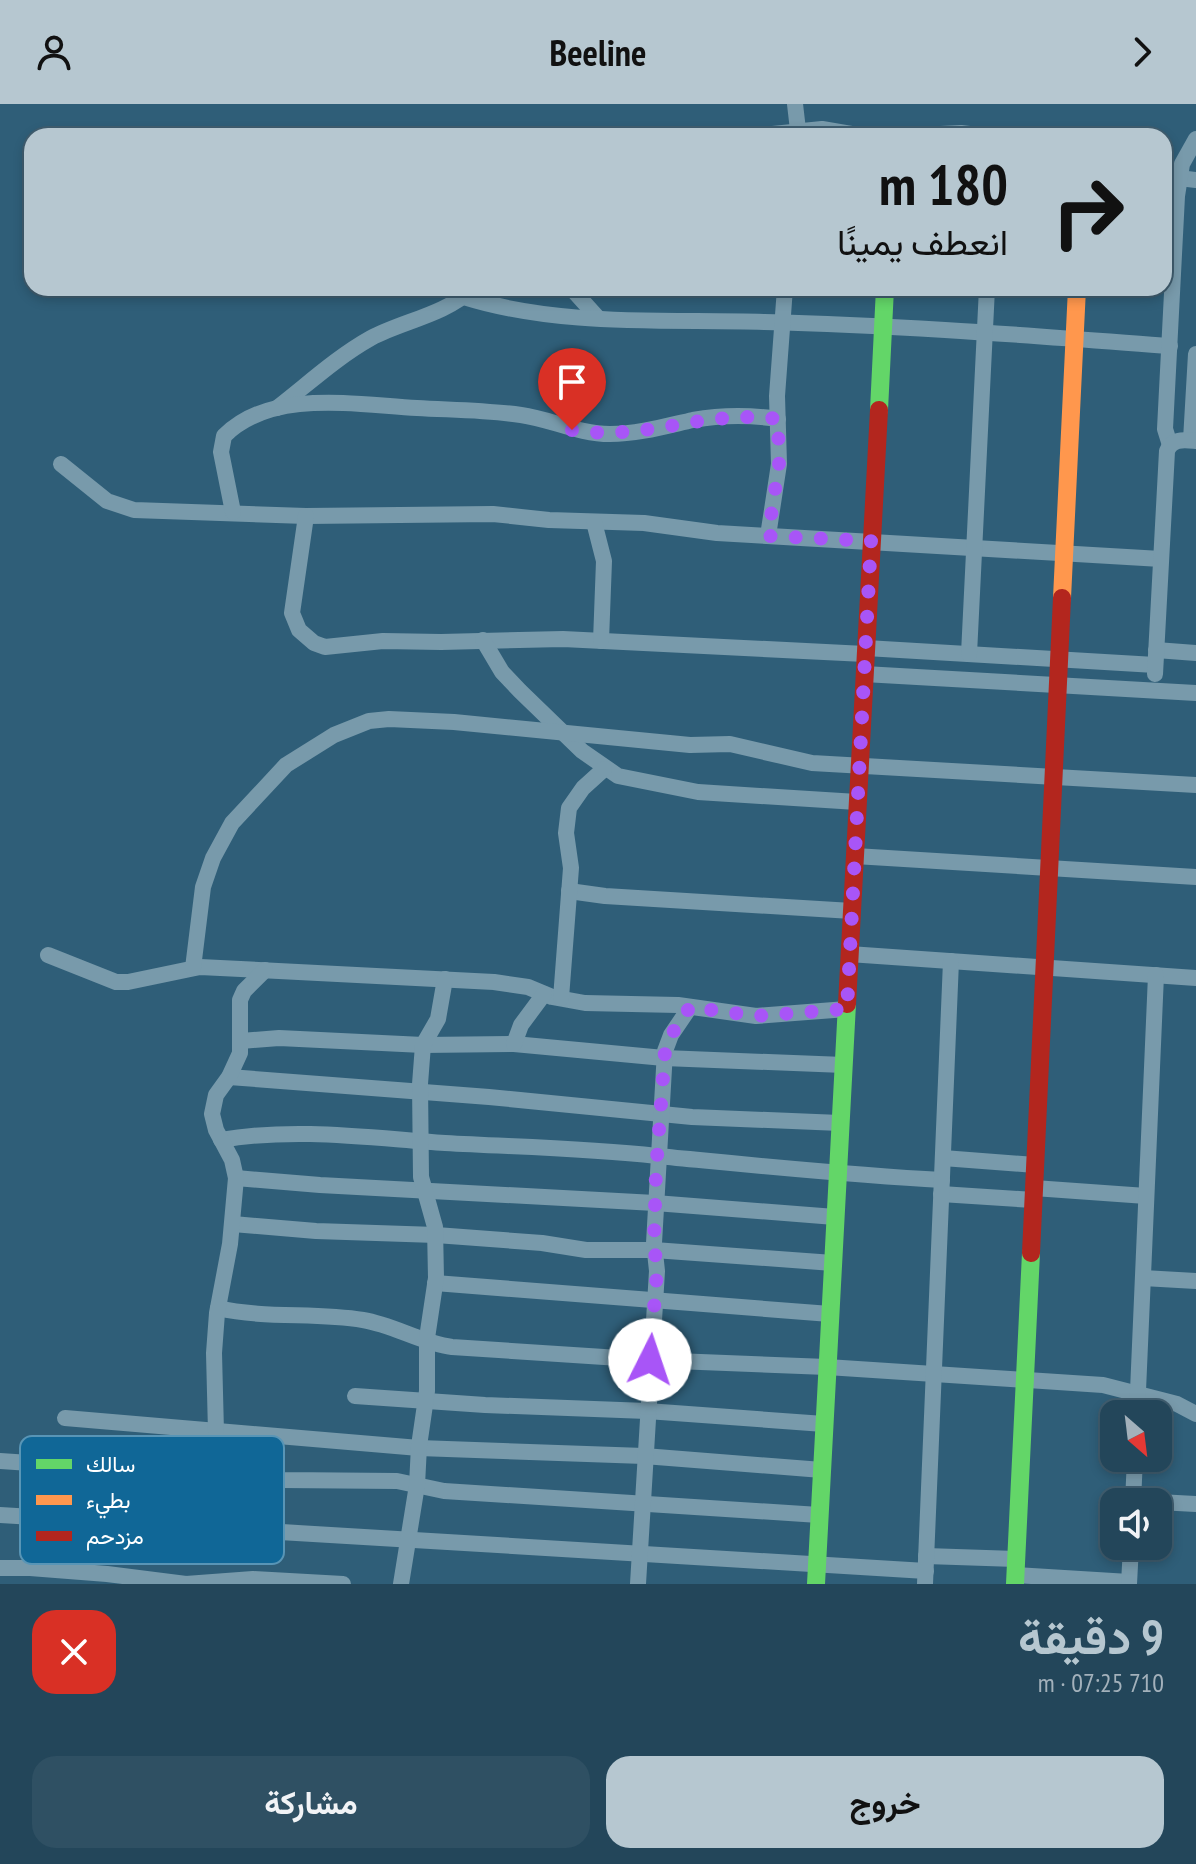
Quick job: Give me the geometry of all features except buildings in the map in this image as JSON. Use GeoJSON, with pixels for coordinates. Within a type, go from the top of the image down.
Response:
{"type":"FeatureCollection","features":[{"type":"Feature","properties":{"kind":"street"},"geometry":{"type":"LineString","coordinates":[[795,104],[798,128]]}},
{"type":"Feature","properties":{"kind":"street"},"geometry":{"type":"LineString","coordinates":[[1170,445],[1165,429],[1170,346],[1188,179],[1186,154],[1196,139]]}},
{"type":"Feature","properties":{"kind":"street"},"geometry":{"type":"LineString","coordinates":[[275,409],[354,348],[391,328],[430,314],[461,296]]}},
{"type":"Feature","properties":{"kind":"street"},"geometry":{"type":"LineString","coordinates":[[477,296],[507,309],[598,318],[883,327],[1170,346]]}},
{"type":"Feature","properties":{"kind":"street"},"geometry":{"type":"LineString","coordinates":[[578,296],[598,318]]}},
{"type":"Feature","properties":{"kind":"street"},"geometry":{"type":"LineString","coordinates":[[768,536],[778,478],[784,296]]}},
{"type":"Feature","properties":{"kind":"street"},"geometry":{"type":"LineString","coordinates":[[816,1575],[885,296]]}},
{"type":"Feature","properties":{"kind":"street"},"geometry":{"type":"LineString","coordinates":[[969,654],[987,296]]}},
{"type":"Feature","properties":{"kind":"street"},"geometry":{"type":"LineString","coordinates":[[1015,1573],[1077,296]]}},
{"type":"Feature","properties":{"kind":"street"},"geometry":{"type":"LineString","coordinates":[[1154,691],[1167,451],[1177,440],[1194,440],[1196,354]]}},
{"type":"Feature","properties":{"kind":"street"},"geometry":{"type":"LineString","coordinates":[[233,512],[221,452],[224,436],[242,422],[275,409],[301,404],[524,415],[572,430],[613,434],[717,417],[778,419]]}},
{"type":"Feature","properties":{"kind":"street"},"geometry":{"type":"LineString","coordinates":[[61,464],[118,506],[134,510],[306,516],[459,513],[644,523],[717,533],[1161,559]]}},
{"type":"Feature","properties":{"kind":"street"},"geometry":{"type":"LineString","coordinates":[[306,516],[292,613],[299,630],[314,643],[337,647],[383,641],[483,640],[601,641],[1059,659],[1156,658],[1196,653]]}},
{"type":"Feature","properties":{"kind":"street"},"geometry":{"type":"LineString","coordinates":[[594,522],[604,561],[601,641]]}},
{"type":"Feature","properties":{"kind":"street"},"geometry":{"type":"LineString","coordinates":[[483,640],[502,672],[604,769],[636,780],[698,792],[857,802]]}},
{"type":"Feature","properties":{"kind":"street"},"geometry":{"type":"LineString","coordinates":[[864,674],[1196,693]]}},
{"type":"Feature","properties":{"kind":"street"},"geometry":{"type":"LineString","coordinates":[[193,968],[203,887],[222,838],[232,823],[286,765],[312,747],[369,721],[389,719],[690,745],[730,744],[812,763],[1196,785]]}},
{"type":"Feature","properties":{"kind":"street"},"geometry":{"type":"LineString","coordinates":[[561,998],[571,868],[566,833],[569,808],[583,788],[604,769]]}},
{"type":"Feature","properties":{"kind":"street"},"geometry":{"type":"LineString","coordinates":[[855,856],[1196,877]]}},
{"type":"Feature","properties":{"kind":"street"},"geometry":{"type":"LineString","coordinates":[[569,891],[605,896],[852,911]]}},
{"type":"Feature","properties":{"kind":"street"},"geometry":{"type":"LineString","coordinates":[[849,954],[1196,978]]}},
{"type":"Feature","properties":{"kind":"street"},"geometry":{"type":"LineString","coordinates":[[48,955],[116,982],[193,968],[265,970],[506,984],[585,1003],[650,1003],[756,1016],[847,1009]]}},
{"type":"Feature","properties":{"kind":"street"},"geometry":{"type":"LineString","coordinates":[[926,1570],[951,961]]}},
{"type":"Feature","properties":{"kind":"street"},"geometry":{"type":"LineString","coordinates":[[216,1432],[214,1353],[218,1308],[233,1224],[236,1178],[232,1160],[212,1114],[216,1095],[240,1053],[240,1000],[244,991],[265,970]]}},
{"type":"Feature","properties":{"kind":"street"},"geometry":{"type":"LineString","coordinates":[[1137,1400],[1156,975]]}},
{"type":"Feature","properties":{"kind":"street"},"geometry":{"type":"LineString","coordinates":[[401,1584],[417,1485],[427,1342],[435,1283],[436,1235],[424,1190],[419,1093],[423,1045],[438,1019],[445,979]]}},
{"type":"Feature","properties":{"kind":"street"},"geometry":{"type":"LineString","coordinates":[[514,1044],[521,1025],[544,994]]}},
{"type":"Feature","properties":{"kind":"street"},"geometry":{"type":"LineString","coordinates":[[638,1584],[657,1271],[655,1203],[664,1058],[671,1035],[690,1007]]}},
{"type":"Feature","properties":{"kind":"street"},"geometry":{"type":"LineString","coordinates":[[241,1041],[279,1038],[423,1045],[514,1044],[664,1058],[844,1065]]}},
{"type":"Feature","properties":{"kind":"street"},"geometry":{"type":"LineString","coordinates":[[229,1077],[489,1097],[692,1117],[840,1123]]}},
{"type":"Feature","properties":{"kind":"street"},"geometry":{"type":"LineString","coordinates":[[221,1140],[286,1133],[371,1136],[657,1156],[942,1187],[1034,1194],[1146,1196]]}},
{"type":"Feature","properties":{"kind":"street"},"geometry":{"type":"LineString","coordinates":[[943,1158],[1035,1165]]}},
{"type":"Feature","properties":{"kind":"street"},"geometry":{"type":"LineString","coordinates":[[236,1178],[835,1217]]}},
{"type":"Feature","properties":{"kind":"street"},"geometry":{"type":"LineString","coordinates":[[233,1224],[316,1231],[436,1235],[542,1243],[586,1250],[654,1250],[833,1263]]}},
{"type":"Feature","properties":{"kind":"street"},"geometry":{"type":"LineString","coordinates":[[1143,1278],[1196,1281]]}},
{"type":"Feature","properties":{"kind":"street"},"geometry":{"type":"LineString","coordinates":[[435,1283],[830,1314]]}},
{"type":"Feature","properties":{"kind":"street"},"geometry":{"type":"LineString","coordinates":[[218,1308],[244,1313],[361,1319],[386,1325],[427,1342],[452,1347],[1103,1385],[1177,1404],[1196,1414]]}},
{"type":"Feature","properties":{"kind":"street"},"geometry":{"type":"LineString","coordinates":[[355,1396],[647,1411],[824,1424]]}},
{"type":"Feature","properties":{"kind":"street"},"geometry":{"type":"LineString","coordinates":[[65,1418],[267,1436]]}},
{"type":"Feature","properties":{"kind":"street"},"geometry":{"type":"LineString","coordinates":[[284,1437],[419,1448],[644,1456],[822,1470]]}},
{"type":"Feature","properties":{"kind":"street"},"geometry":{"type":"LineString","coordinates":[[0,1461],[20,1462]]}},
{"type":"Feature","properties":{"kind":"street"},"geometry":{"type":"LineString","coordinates":[[284,1480],[397,1481],[444,1491],[819,1515]]}},
{"type":"Feature","properties":{"kind":"street"},"geometry":{"type":"LineString","coordinates":[[1172,1503],[1196,1504]]}},
{"type":"Feature","properties":{"kind":"street"},"geometry":{"type":"LineString","coordinates":[[0,1515],[20,1516]]}},
{"type":"Feature","properties":{"kind":"street"},"geometry":{"type":"LineString","coordinates":[[284,1531],[640,1554],[816,1575],[926,1570],[1015,1573],[1129,1583],[1130,1560]]}},
{"type":"Feature","properties":{"kind":"street"},"geometry":{"type":"LineString","coordinates":[[0,1568],[72,1577],[186,1584],[253,1579],[343,1584]]}},
{"type":"Feature","properties":{"kind":"traffic: fast"},"geometry":{"type":"LineString","coordinates":[[879,410],[885,296]]}},
{"type":"Feature","properties":{"kind":"traffic: fast"},"geometry":{"type":"LineString","coordinates":[[816,1584],[847,1004]]}},
{"type":"Feature","properties":{"kind":"traffic: fast"},"geometry":{"type":"LineString","coordinates":[[1015,1584],[1031,1253]]}},
{"type":"Feature","properties":{"kind":"traffic: slow"},"geometry":{"type":"LineString","coordinates":[[1062,598],[1077,296]]}},
{"type":"Feature","properties":{"kind":"traffic: jam"},"geometry":{"type":"LineString","coordinates":[[847,1004],[879,410]]}},
{"type":"Feature","properties":{"kind":"traffic: jam"},"geometry":{"type":"LineString","coordinates":[[1031,1253],[1062,598]]}},
{"type":"Feature","properties":{"kind":"route"},"geometry":{"type":"LineString","coordinates":[[572,430],[613,434],[717,417],[778,419],[779,464],[768,536],[871,541],[847,1009],[756,1016],[690,1007],[671,1035],[665,1051],[656,1171],[654,1243],[657,1271],[650,1360]]}}]}
